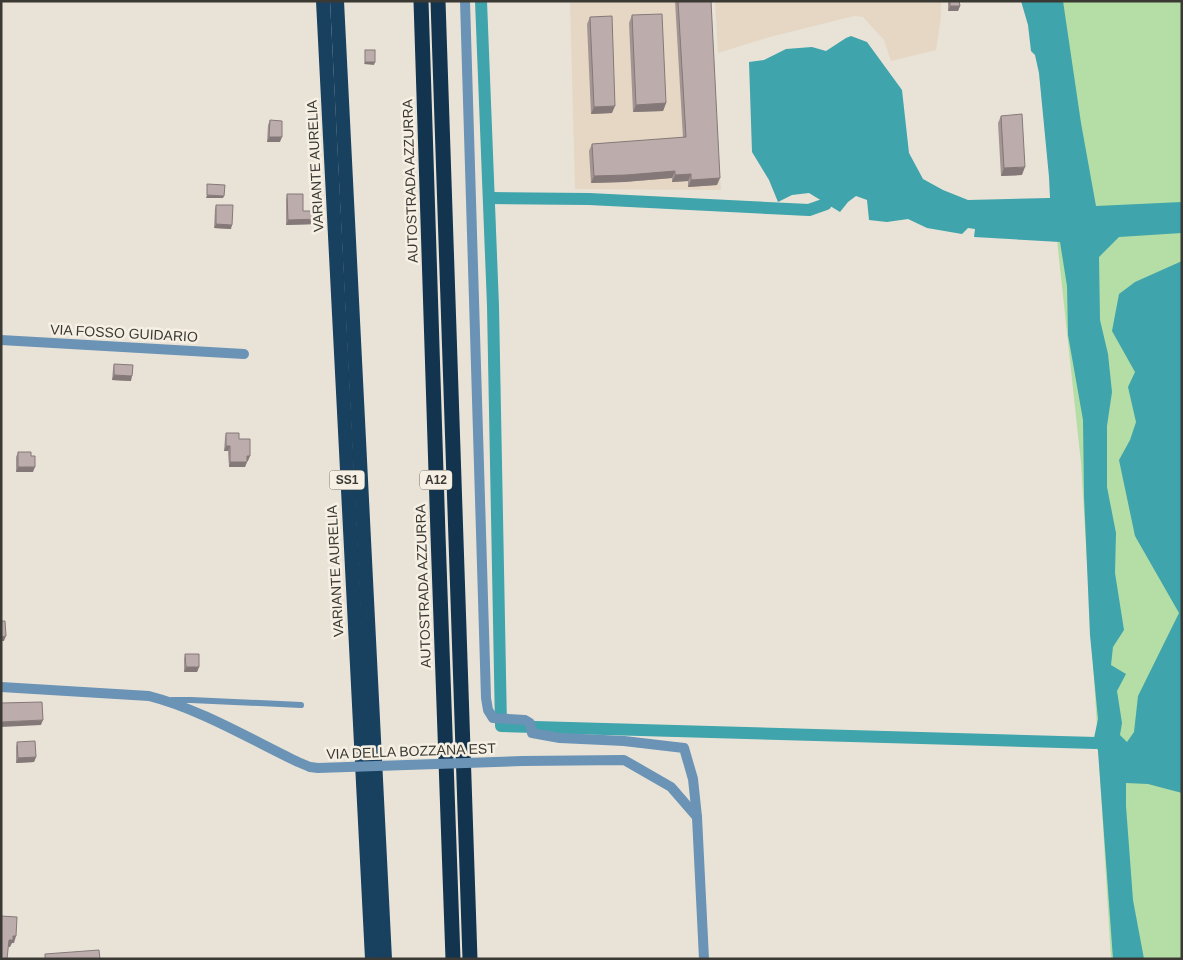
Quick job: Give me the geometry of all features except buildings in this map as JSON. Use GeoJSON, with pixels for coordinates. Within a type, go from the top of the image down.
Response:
{"type":"FeatureCollection","features":[{"type":"Feature","properties":{"kind":"highway","name":"VARIANTE AURELIA"},"geometry":{"type":"LineString","coordinates":[[323,1],[372,959]]}},
{"type":"Feature","properties":{"kind":"highway","name":"SS1"},"geometry":{"type":"LineString","coordinates":[[337,1],[385,959]]}},
{"type":"Feature","properties":{"kind":"highway","name":"AUTOSTRADA AZZURRA"},"geometry":{"type":"LineString","coordinates":[[421,1],[453,959]]}},
{"type":"Feature","properties":{"kind":"highway","name":"A12"},"geometry":{"type":"LineString","coordinates":[[438,1],[470,959]]}},
{"type":"Feature","properties":{"kind":"street"},"geometry":{"type":"LineString","coordinates":[[465,1],[486,698],[488,710],[493,718],[525,720],[531,728],[560,738],[624,741],[684,748],[693,780],[697,817],[704,959]]}},
{"type":"Feature","properties":{"kind":"street","name":"VIA FOSSO GUIDARIO"},"geometry":{"type":"LineString","coordinates":[[1,340],[244,354]]}},
{"type":"Feature","properties":{"kind":"street","name":"VIA DELLA BOZZANA EST"},"geometry":{"type":"LineString","coordinates":[[1,687],[149,696],[166,700],[192,710],[310,767],[624,760],[671,787],[697,817]]}},
{"type":"Feature","properties":{"kind":"lane"},"geometry":{"type":"LineString","coordinates":[[166,700],[301,705]]}},
{"type":"Feature","properties":{"kind":"shaded area"},"geometry":{"type":"Polygon","coordinates":[[[570,1],[709,1],[721,190],[575,189],[570,1]]]}},
{"type":"Feature","properties":{"kind":"shaded area"},"geometry":{"type":"Polygon","coordinates":[[[715,1],[941,1],[941,17],[936,50],[891,61],[884,40],[863,17],[854,16],[766,38],[718,53],[715,1]]]}},
{"type":"Feature","properties":{"kind":"green space"},"geometry":{"type":"Polygon","coordinates":[[[1028,1],[1182,1],[1182,959],[1111,959],[1081,463],[1039,72],[1028,1]]]}},
{"type":"Feature","properties":{"kind":"water"},"geometry":{"type":"Polygon","coordinates":[[[1021,1],[1063,1],[1081,123],[1096,206],[1182,202],[1182,233],[1119,237],[1099,257],[1100,320],[1108,354],[1112,392],[1107,426],[1107,487],[1116,533],[1115,573],[1124,630],[1113,647],[1111,665],[1126,674],[1117,691],[1122,723],[1120,735],[1127,742],[1134,732],[1138,696],[1179,613],[1135,536],[1119,460],[1130,440],[1136,422],[1128,387],[1135,372],[1112,331],[1119,294],[1135,282],[1182,261],[1182,793],[1148,784],[1126,783],[1133,900],[1144,959],[1113,959],[1098,751],[1094,738],[1098,719],[1090,635],[1083,420],[1068,335],[1067,286],[1060,242],[974,237],[975,229],[968,228],[962,234],[927,228],[908,219],[887,222],[869,220],[867,200],[856,196],[840,212],[809,193],[792,195],[778,202],[769,180],[752,152],[749,62],[764,60],[786,49],[812,47],[826,51],[851,36],[867,42],[902,90],[909,153],[923,179],[943,190],[968,200],[1050,198],[1039,73],[1035,55],[1031,51],[1028,25],[1021,1]]]}},
{"type":"Feature","properties":{"kind":"waterway"},"geometry":{"type":"LineString","coordinates":[[481,1],[493,306],[501,726],[1096,743]]}},
{"type":"Feature","properties":{"kind":"waterway"},"geometry":{"type":"LineString","coordinates":[[489,198],[589,199],[809,210],[826,204]]}}]}
